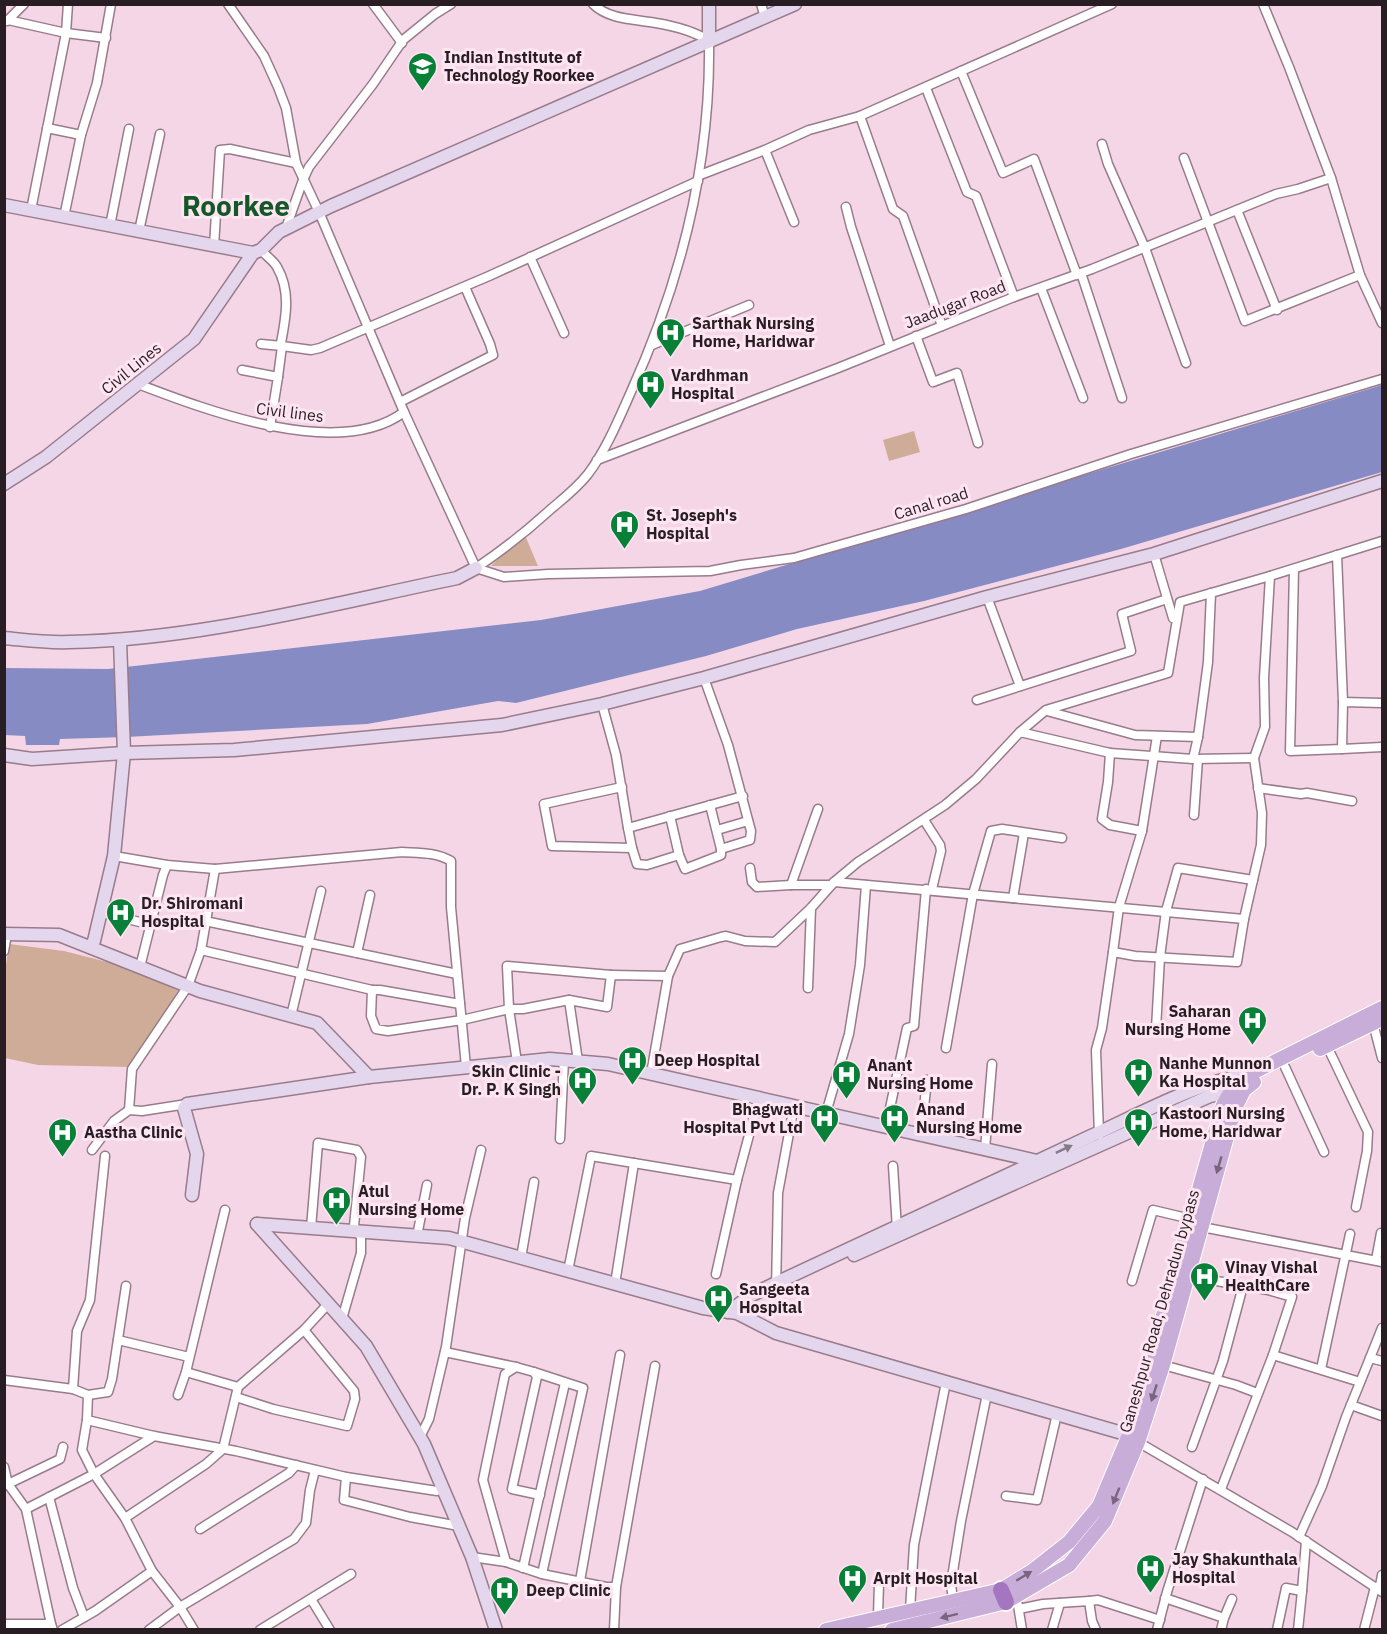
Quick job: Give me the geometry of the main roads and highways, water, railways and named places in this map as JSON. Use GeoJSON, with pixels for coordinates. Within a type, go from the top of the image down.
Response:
{"type":"FeatureCollection","features":[{"type":"Feature","properties":{"kind":"main road"},"geometry":{"type":"LineString","coordinates":[[1237,1091],[1248,1075],[1383,1008]]}},
{"type":"Feature","properties":{"kind":"main road"},"geometry":{"type":"LineString","coordinates":[[1237,1091],[1327,1046],[1379,1029]]}},
{"type":"Feature","properties":{"kind":"main road","name":"Ganeshpur Road, Dehradun bypass"},"geometry":{"type":"LineString","coordinates":[[1134,1438],[1163,1365],[1188,1276],[1196,1223],[1235,1108],[1237,1091]]}},
{"type":"Feature","properties":{"kind":"main road"},"geometry":{"type":"LineString","coordinates":[[892,1629],[1010,1599],[1032,1571],[1069,1542],[1099,1506],[1134,1438],[1196,1223]]}},
{"type":"Feature","properties":{"kind":"main road"},"geometry":{"type":"LineString","coordinates":[[826,1629],[854,1627],[878,1617],[953,1601],[1010,1599]]}},
{"type":"Feature","properties":{"kind":"water"},"geometry":{"type":"Polygon","coordinates":[[[1382,385],[1382,472],[1121,549],[924,601],[797,629],[706,656],[516,703],[498,701],[367,724],[60,739],[59,745],[26,745],[25,736],[5,735],[4,668],[108,669],[541,620],[700,591],[1382,385]]]}},
{"type":"Feature","properties":{"kind":"place","name":"Indian Institute of Technology Roorkee"},"geometry":{"type":"Point","coordinates":[423,92]}},
{"type":"Feature","properties":{"kind":"place","name":"Sarthak Nursing Home, Haridwar"},"geometry":{"type":"Point","coordinates":[671,358]}},
{"type":"Feature","properties":{"kind":"place","name":"Vardhman Hospital"},"geometry":{"type":"Point","coordinates":[650,410]}},
{"type":"Feature","properties":{"kind":"place","name":"St. Joseph's Hospital"},"geometry":{"type":"Point","coordinates":[625,550]}},
{"type":"Feature","properties":{"kind":"place","name":"Dr. Shiromani Hospital"},"geometry":{"type":"Point","coordinates":[120,938]}},
{"type":"Feature","properties":{"kind":"place","name":"Saharan Nursing Home"},"geometry":{"type":"Point","coordinates":[1252,1046]}},
{"type":"Feature","properties":{"kind":"place","name":"Deep Hospital"},"geometry":{"type":"Point","coordinates":[633,1086]}},
{"type":"Feature","properties":{"kind":"place","name":"Nanhe Munnon Ka Hospital"},"geometry":{"type":"Point","coordinates":[1138,1098]}},
{"type":"Feature","properties":{"kind":"place","name":"Anant Nursing Home"},"geometry":{"type":"Point","coordinates":[846,1100]}},
{"type":"Feature","properties":{"kind":"place","name":"Skin Clinic - Dr. P. K Singh"},"geometry":{"type":"Point","coordinates":[582,1106]}},
{"type":"Feature","properties":{"kind":"place","name":"Bhagwati Hospital Pvt Ltd"},"geometry":{"type":"Point","coordinates":[824,1144]}},
{"type":"Feature","properties":{"kind":"place","name":"Anand Nursing Home"},"geometry":{"type":"Point","coordinates":[895,1144]}},
{"type":"Feature","properties":{"kind":"place","name":"Kastoori Nursing Home, Haridwar"},"geometry":{"type":"Point","coordinates":[1138,1148]}},
{"type":"Feature","properties":{"kind":"place","name":"Aastha Clinic"},"geometry":{"type":"Point","coordinates":[63,1158]}},
{"type":"Feature","properties":{"kind":"place","name":"Atul Nursing Home"},"geometry":{"type":"Point","coordinates":[337,1226]}},
{"type":"Feature","properties":{"kind":"place","name":"Vinay Vishal HealthCare"},"geometry":{"type":"Point","coordinates":[1204,1302]}},
{"type":"Feature","properties":{"kind":"place","name":"Sangeeta Hospital"},"geometry":{"type":"Point","coordinates":[718,1324]}},
{"type":"Feature","properties":{"kind":"place","name":"Jay Shakunthala Hospital"},"geometry":{"type":"Point","coordinates":[1151,1594]}},
{"type":"Feature","properties":{"kind":"place","name":"Arpit Hospital"},"geometry":{"type":"Point","coordinates":[852,1604]}},
{"type":"Feature","properties":{"kind":"place","name":"Deep Clinic"},"geometry":{"type":"Point","coordinates":[505,1616]}},
{"type":"Feature","properties":{"kind":"district","name":"Roorkee"},"geometry":{"type":"Point","coordinates":[236,206]}}]}
